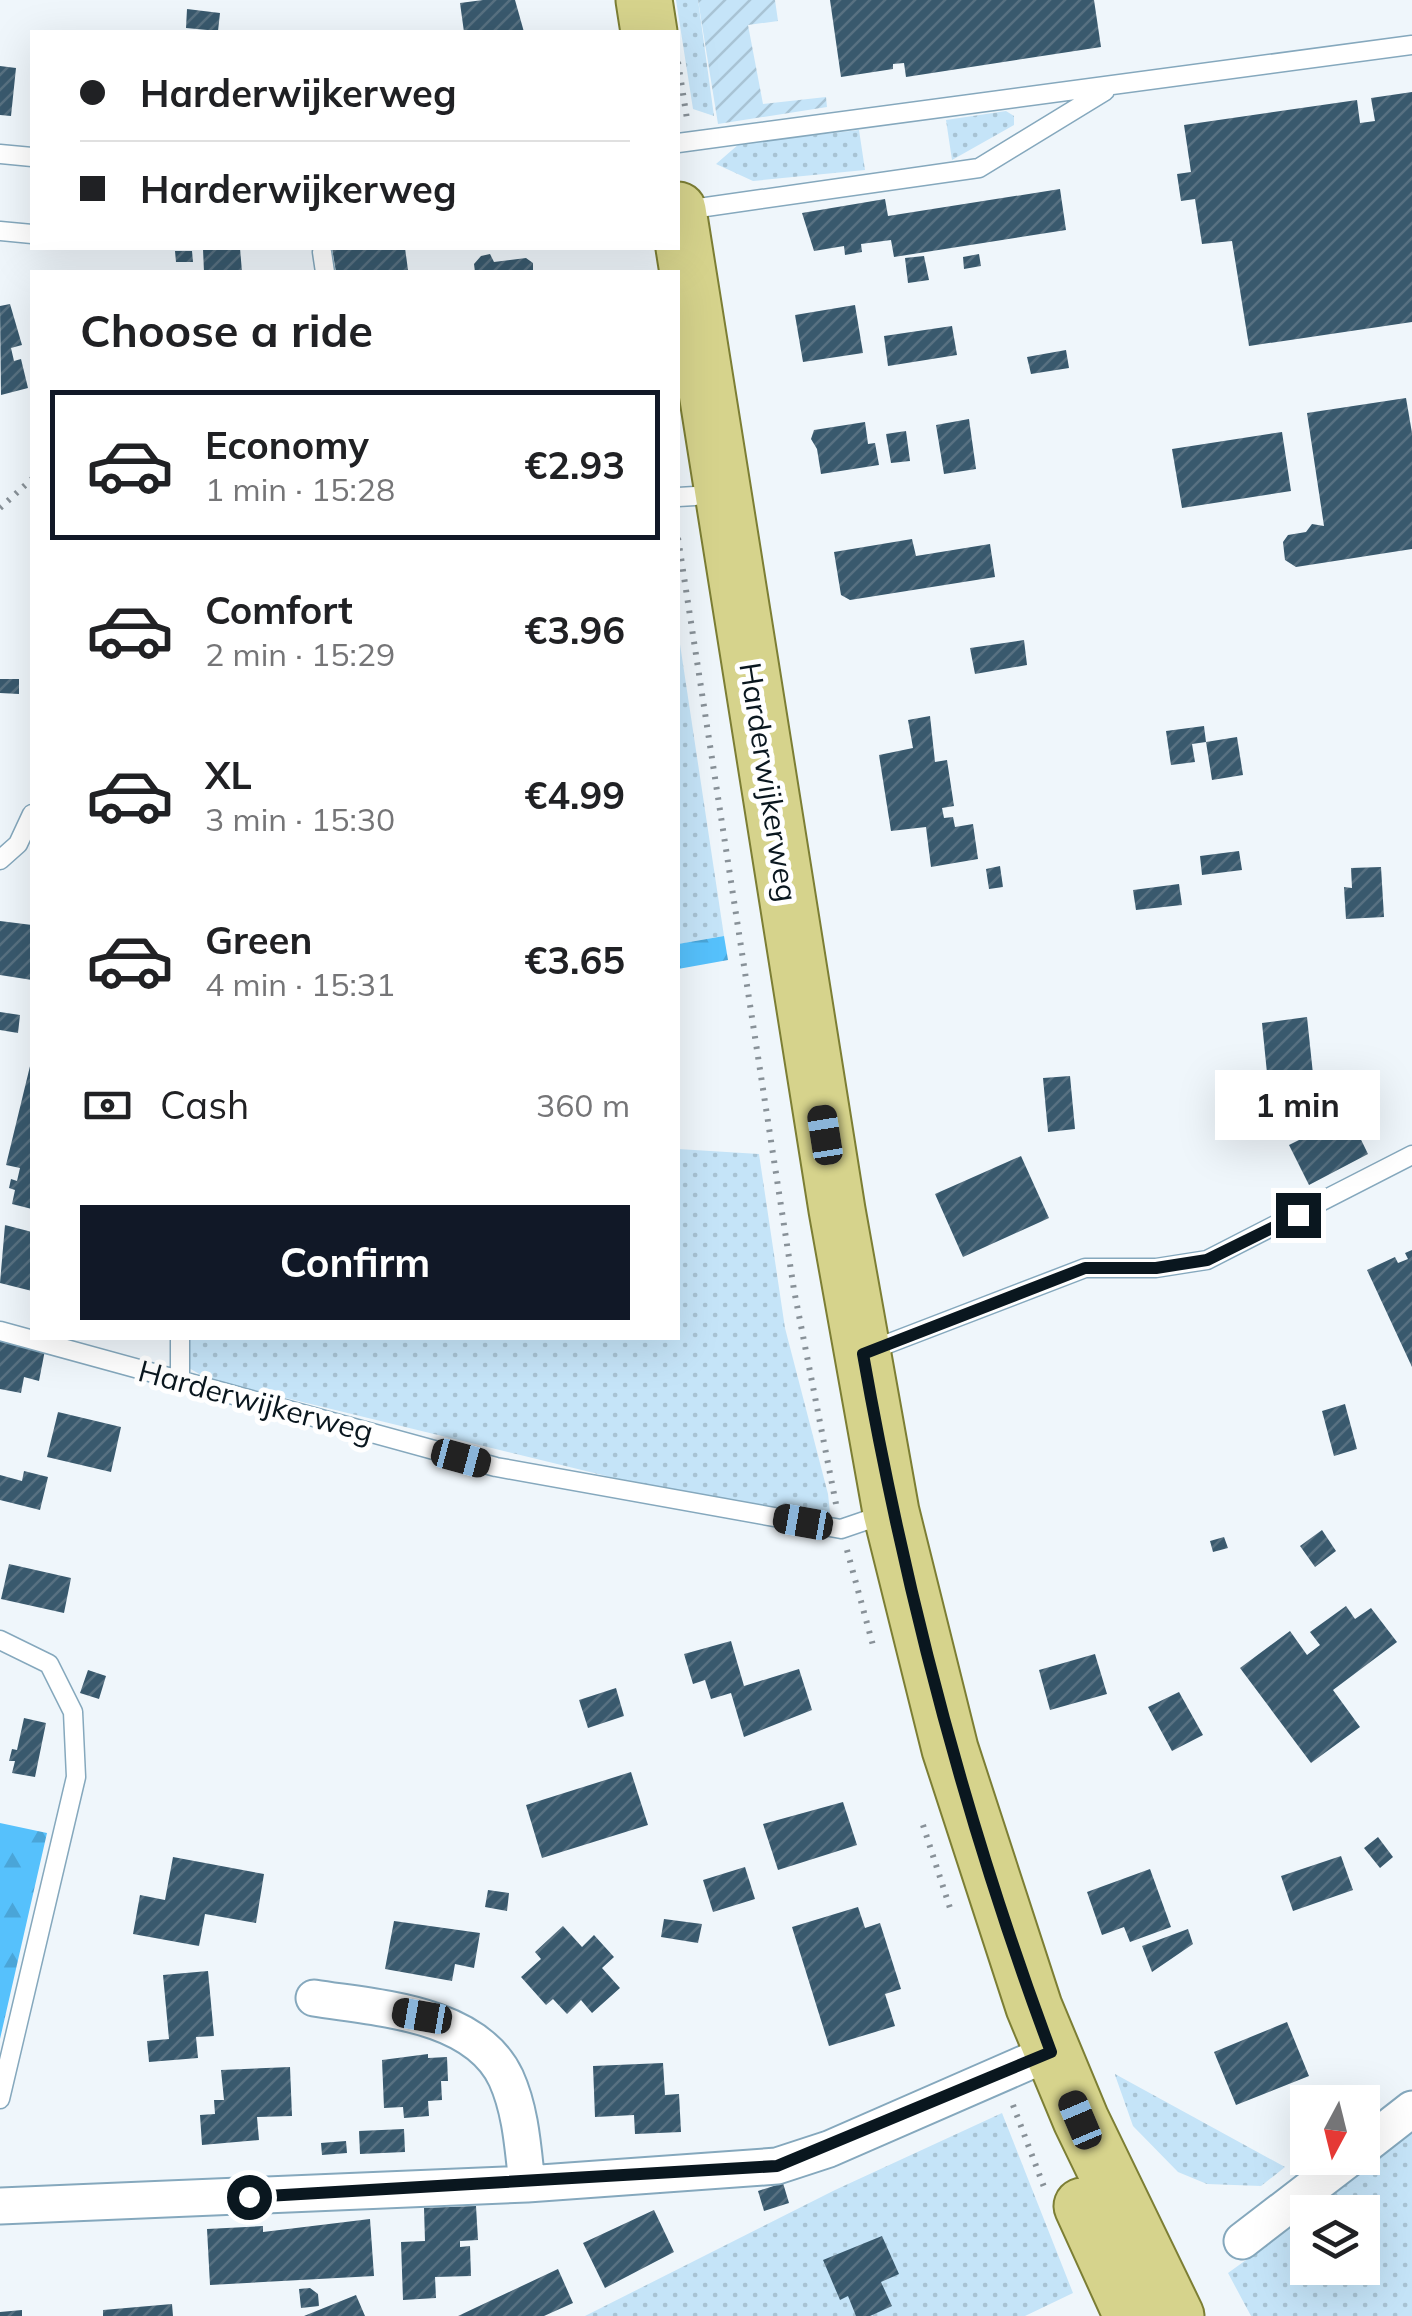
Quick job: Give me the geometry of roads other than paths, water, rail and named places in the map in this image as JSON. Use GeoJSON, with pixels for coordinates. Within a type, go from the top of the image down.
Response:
{"type":"FeatureCollection","features":[{"type":"Feature","properties":{"kind":"main road"},"geometry":{"type":"LineString","coordinates":[[618,0],[624,30]]}},
{"type":"Feature","properties":{"kind":"main road"},"geometry":{"type":"LineString","coordinates":[[644,0],[650,30]]}},
{"type":"Feature","properties":{"kind":"main road","name":"Harderwijkerweg"},"geometry":{"type":"LineString","coordinates":[[680,222],[863,1354],[878,1516]]}},
{"type":"Feature","properties":{"kind":"main road","name":"Harderwijkerweg"},"geometry":{"type":"LineString","coordinates":[[680,410],[686,496],[807,1193],[878,1516],[1038,2058],[1148,2314]]}},
{"type":"Feature","properties":{"kind":"street"},"geometry":{"type":"LineString","coordinates":[[314,1998],[422,2016],[479,2045],[505,2075],[519,2117],[527,2184]]}},
{"type":"Feature","properties":{"kind":"street"},"geometry":{"type":"LineString","coordinates":[[0,2206],[527,2184],[777,2166],[1038,2058]]}},
{"type":"Feature","properties":{"kind":"street"},"geometry":{"type":"LineString","coordinates":[[1380,2134],[1412,2109]]}},
{"type":"Feature","properties":{"kind":"street"},"geometry":{"type":"LineString","coordinates":[[1242,2241],[1328,2175]]}},
{"type":"Feature","properties":{"kind":"lane"},"geometry":{"type":"LineString","coordinates":[[680,142],[1412,46]]}},
{"type":"Feature","properties":{"kind":"lane"},"geometry":{"type":"LineString","coordinates":[[680,210],[979,168],[1110,88]]}},
{"type":"Feature","properties":{"kind":"lane"},"geometry":{"type":"LineString","coordinates":[[0,154],[30,158]]}},
{"type":"Feature","properties":{"kind":"lane"},"geometry":{"type":"LineString","coordinates":[[0,231],[30,234]]}},
{"type":"Feature","properties":{"kind":"lane"},"geometry":{"type":"LineString","coordinates":[[322,252],[325,270]]}},
{"type":"Feature","properties":{"kind":"lane"},"geometry":{"type":"LineString","coordinates":[[0,860],[18,844],[30,818]]}},
{"type":"Feature","properties":{"kind":"lane"},"geometry":{"type":"LineString","coordinates":[[863,1354],[1085,1268],[1156,1268],[1207,1260],[1412,1155]]}},
{"type":"Feature","properties":{"kind":"lane","name":"Harderwijkerweg"},"geometry":{"type":"LineString","coordinates":[[0,1332],[30,1340]]}},
{"type":"Feature","properties":{"kind":"lane","name":"Harderwijkerweg"},"geometry":{"type":"LineString","coordinates":[[31,1340],[496,1467],[841,1530],[878,1516]]}},
{"type":"Feature","properties":{"kind":"lane"},"geometry":{"type":"LineString","coordinates":[[180,1340],[180,1379]]}},
{"type":"Feature","properties":{"kind":"lane"},"geometry":{"type":"LineString","coordinates":[[0,1640],[50,1664],[73,1712],[76,1777],[0,2099]]}}]}
